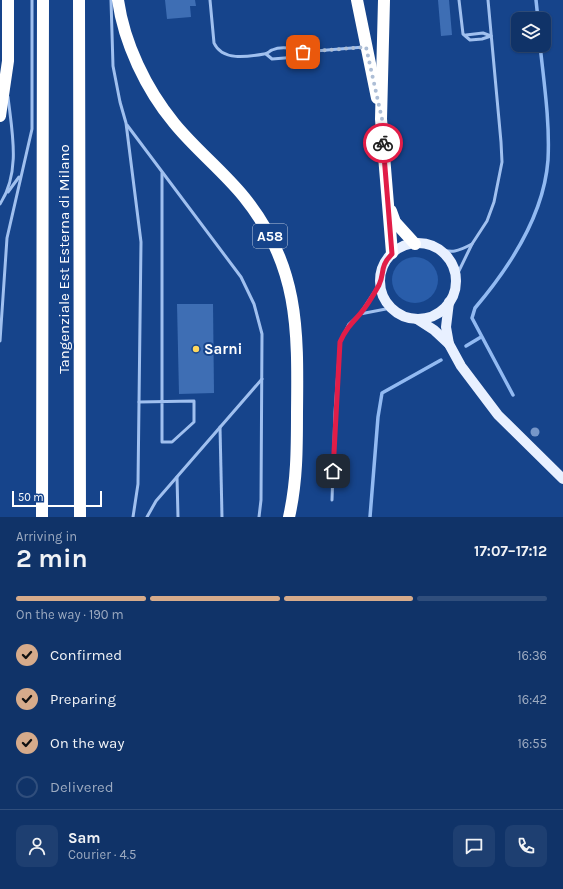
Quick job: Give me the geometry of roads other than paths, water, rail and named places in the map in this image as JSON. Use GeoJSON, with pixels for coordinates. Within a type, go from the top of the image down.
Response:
{"type":"FeatureCollection","features":[{"type":"Feature","properties":{"kind":"highway"},"geometry":{"type":"LineString","coordinates":[[0,116],[8,61],[8,0]]}},
{"type":"Feature","properties":{"kind":"highway","name":"Tangenziale Est Esterna di Milano"},"geometry":{"type":"LineString","coordinates":[[42,517],[43,0]]}},
{"type":"Feature","properties":{"kind":"highway","name":"Tangenziale Est Esterna di Milano"},"geometry":{"type":"LineString","coordinates":[[79,0],[80,517]]}},
{"type":"Feature","properties":{"kind":"highway","name":"A58"},"geometry":{"type":"LineString","coordinates":[[118,0],[120,13],[130,45],[155,96],[174,124],[250,205],[268,231],[284,269],[294,304],[298,349],[297,474],[289,517]]}},
{"type":"Feature","properties":{"kind":"highway"},"geometry":{"type":"LineString","coordinates":[[357,0],[382,119]]}},
{"type":"Feature","properties":{"kind":"highway"},"geometry":{"type":"LineString","coordinates":[[384,0],[382,119],[392,254]]}},
{"type":"Feature","properties":{"kind":"highway"},"geometry":{"type":"LineString","coordinates":[[388,207],[396,222],[415,244]]}},
{"type":"Feature","properties":{"kind":"main road"},"geometry":{"type":"LineString","coordinates":[[449,302],[433,316],[417,319],[405,317],[391,308],[382,295],[380,283],[383,267],[392,254],[402,247],[415,244],[429,245],[437,249],[450,262],[455,279],[454,292],[449,302],[446,327],[449,344]]}},
{"type":"Feature","properties":{"kind":"main road"},"geometry":{"type":"LineString","coordinates":[[417,319],[434,330],[449,344],[461,366],[498,415],[562,478]]}},
{"type":"Feature","properties":{"kind":"lane"},"geometry":{"type":"LineString","coordinates":[[0,340],[7,238],[32,129],[32,0]]}},
{"type":"Feature","properties":{"kind":"lane"},"geometry":{"type":"LineString","coordinates":[[111,0],[112,58],[118,95],[126,123],[141,242],[138,484],[133,517]]}},
{"type":"Feature","properties":{"kind":"lane"},"geometry":{"type":"LineString","coordinates":[[210,0],[216,50],[229,56],[266,54],[273,49],[295,48],[303,52],[366,47]]}},
{"type":"Feature","properties":{"kind":"lane"},"geometry":{"type":"LineString","coordinates":[[459,0],[462,30],[470,40],[482,39],[491,36]]}},
{"type":"Feature","properties":{"kind":"lane"},"geometry":{"type":"LineString","coordinates":[[455,279],[472,244],[488,220],[494,202],[502,162],[488,0]]}},
{"type":"Feature","properties":{"kind":"lane"},"geometry":{"type":"LineString","coordinates":[[466,35],[483,33],[491,36]]}},
{"type":"Feature","properties":{"kind":"lane"},"geometry":{"type":"LineString","coordinates":[[266,54],[272,59],[297,57],[303,52]]}},
{"type":"Feature","properties":{"kind":"lane"},"geometry":{"type":"LineString","coordinates":[[5,75],[13,164],[11,182],[5,196]]}},
{"type":"Feature","properties":{"kind":"lane"},"geometry":{"type":"LineString","coordinates":[[126,123],[247,288],[254,304],[261,328],[261,500],[259,517]]}},
{"type":"Feature","properties":{"kind":"lane"},"geometry":{"type":"LineString","coordinates":[[139,402],[162,402],[194,401],[194,422],[172,442],[162,442],[162,402],[162,173]]}},
{"type":"Feature","properties":{"kind":"lane"},"geometry":{"type":"LineString","coordinates":[[0,204],[20,176]]}},
{"type":"Feature","properties":{"kind":"lane"},"geometry":{"type":"LineString","coordinates":[[437,249],[450,252],[460,250],[472,244]]}},
{"type":"Feature","properties":{"kind":"lane"},"geometry":{"type":"LineString","coordinates":[[332,500],[339,347],[349,324],[360,314],[380,283]]}},
{"type":"Feature","properties":{"kind":"lane"},"geometry":{"type":"LineString","coordinates":[[360,314],[391,308]]}},
{"type":"Feature","properties":{"kind":"lane"},"geometry":{"type":"LineString","coordinates":[[147,517],[156,501],[262,379]]}},
{"type":"Feature","properties":{"kind":"lane"},"geometry":{"type":"LineString","coordinates":[[220,427],[222,517]]}},
{"type":"Feature","properties":{"kind":"lane"},"geometry":{"type":"LineString","coordinates":[[177,476],[178,517]]}},
{"type":"Feature","properties":{"kind":"waterway"},"geometry":{"type":"LineString","coordinates":[[536,0],[537,12]]}},
{"type":"Feature","properties":{"kind":"waterway"},"geometry":{"type":"LineString","coordinates":[[513,395],[472,318],[475,308],[500,276],[523,239],[540,200],[548,160],[548,131],[541,52]]}},
{"type":"Feature","properties":{"kind":"waterway"},"geometry":{"type":"LineString","coordinates":[[466,346],[481,337]]}},
{"type":"Feature","properties":{"kind":"waterway"},"geometry":{"type":"LineString","coordinates":[[370,517],[378,417],[382,393],[441,360]]}},
{"type":"Feature","properties":{"kind":"place","name":"Sarni"},"geometry":{"type":"Point","coordinates":[196,349]}}]}
